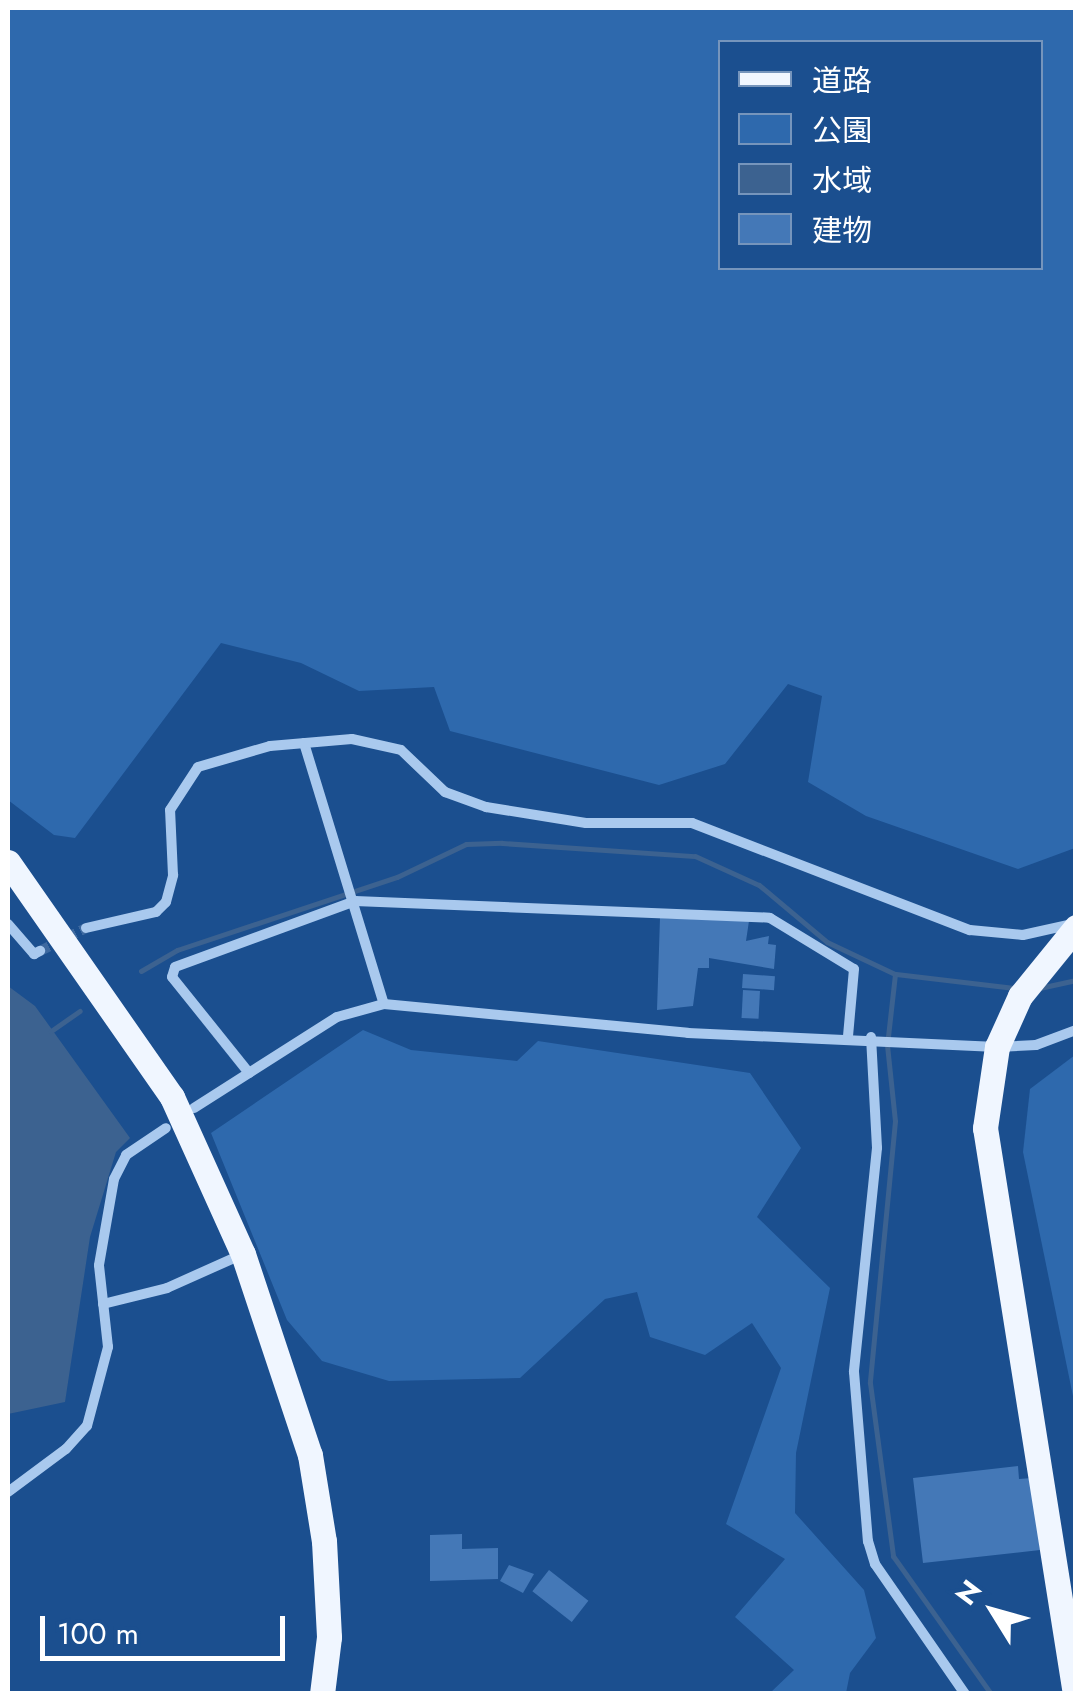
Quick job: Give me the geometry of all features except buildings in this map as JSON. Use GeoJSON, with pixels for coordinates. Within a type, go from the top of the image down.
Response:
{"type":"FeatureCollection","features":[{"type":"Feature","properties":{"kind":"main road"},"geometry":{"type":"LineString","coordinates":[[8,862],[172,1097],[243,1254],[310,1456],[324,1541],[328,1638],[322,1694]]}},
{"type":"Feature","properties":{"kind":"main road"},"geometry":{"type":"LineString","coordinates":[[1076,925],[1020,996],[997,1046],[985,1128],[989,1182],[1076,1694]]}},
{"type":"Feature","properties":{"kind":"street"},"geometry":{"type":"LineString","coordinates":[[86,928],[156,912],[166,902],[173,875],[170,810],[198,767],[304,743],[377,741],[414,760],[446,792],[504,812],[714,829],[970,930],[1022,935],[1076,925]]}},
{"type":"Feature","properties":{"kind":"street"},"geometry":{"type":"LineString","coordinates":[[304,743],[384,1004]]}},
{"type":"Feature","properties":{"kind":"street"},"geometry":{"type":"LineString","coordinates":[[250,1073],[172,977],[174,966],[355,900],[770,918],[854,969],[848,1036]]}},
{"type":"Feature","properties":{"kind":"street"},"geometry":{"type":"LineString","coordinates":[[8,924],[34,954],[40,951]]}},
{"type":"Feature","properties":{"kind":"street"},"geometry":{"type":"LineString","coordinates":[[194,1108],[336,1017],[384,1004],[688,1033],[899,1038],[997,1046],[1036,1045],[1076,1030]]}},
{"type":"Feature","properties":{"kind":"street"},"geometry":{"type":"LineString","coordinates":[[874,1038],[877,1148],[854,1372],[868,1541],[875,1564],[966,1694]]}},
{"type":"Feature","properties":{"kind":"street"},"geometry":{"type":"LineString","coordinates":[[8,1492],[66,1449],[87,1426],[108,1346],[99,1265],[114,1179],[126,1155],[166,1128]]}},
{"type":"Feature","properties":{"kind":"street"},"geometry":{"type":"LineString","coordinates":[[103,1304],[168,1288],[243,1254]]}},
{"type":"Feature","properties":{"kind":"green space"},"geometry":{"type":"Polygon","coordinates":[[[8,8],[1075,8],[1075,848],[1018,869],[866,816],[808,782],[822,696],[788,684],[725,764],[659,785],[450,731],[434,687],[359,691],[301,663],[221,643],[75,838],[54,835],[8,800],[8,8]]]}},
{"type":"Feature","properties":{"kind":"green space"},"geometry":{"type":"Polygon","coordinates":[[[363,1030],[411,1050],[517,1061],[538,1041],[750,1073],[801,1148],[757,1217],[830,1288],[796,1453],[795,1513],[864,1590],[876,1638],[850,1673],[846,1693],[770,1693],[794,1670],[735,1617],[785,1559],[726,1524],[781,1368],[752,1323],[705,1355],[650,1337],[637,1292],[605,1299],[520,1378],[389,1381],[322,1361],[287,1320],[211,1133],[363,1030]]]}},
{"type":"Feature","properties":{"kind":"green space"},"geometry":{"type":"Polygon","coordinates":[[[1075,1055],[1075,1406],[1023,1152],[1030,1089],[1075,1055]]]}},
{"type":"Feature","properties":{"kind":"water"},"geometry":{"type":"Polygon","coordinates":[[[8,986],[35,1006],[130,1138],[116,1152],[90,1237],[65,1402],[8,1414],[8,986]]]}},
{"type":"Feature","properties":{"kind":"waterway"},"geometry":{"type":"LineString","coordinates":[[141,971],[177,950],[397,877],[466,844],[502,843],[695,856],[759,885],[827,942],[895,974],[887,1045],[895,1121],[870,1383],[893,1556],[991,1694]]}},
{"type":"Feature","properties":{"kind":"waterway"},"geometry":{"type":"LineString","coordinates":[[896,974],[1014,988]]}},
{"type":"Feature","properties":{"kind":"waterway"},"geometry":{"type":"LineString","coordinates":[[1035,989],[1076,980]]}},
{"type":"Feature","properties":{"kind":"waterway"},"geometry":{"type":"LineString","coordinates":[[51,1031],[80,1011]]}},
{"type":"Feature","properties":{"kind":"tunnel"},"geometry":{"type":"LineString","coordinates":[[40,951],[86,928]]}}]}
